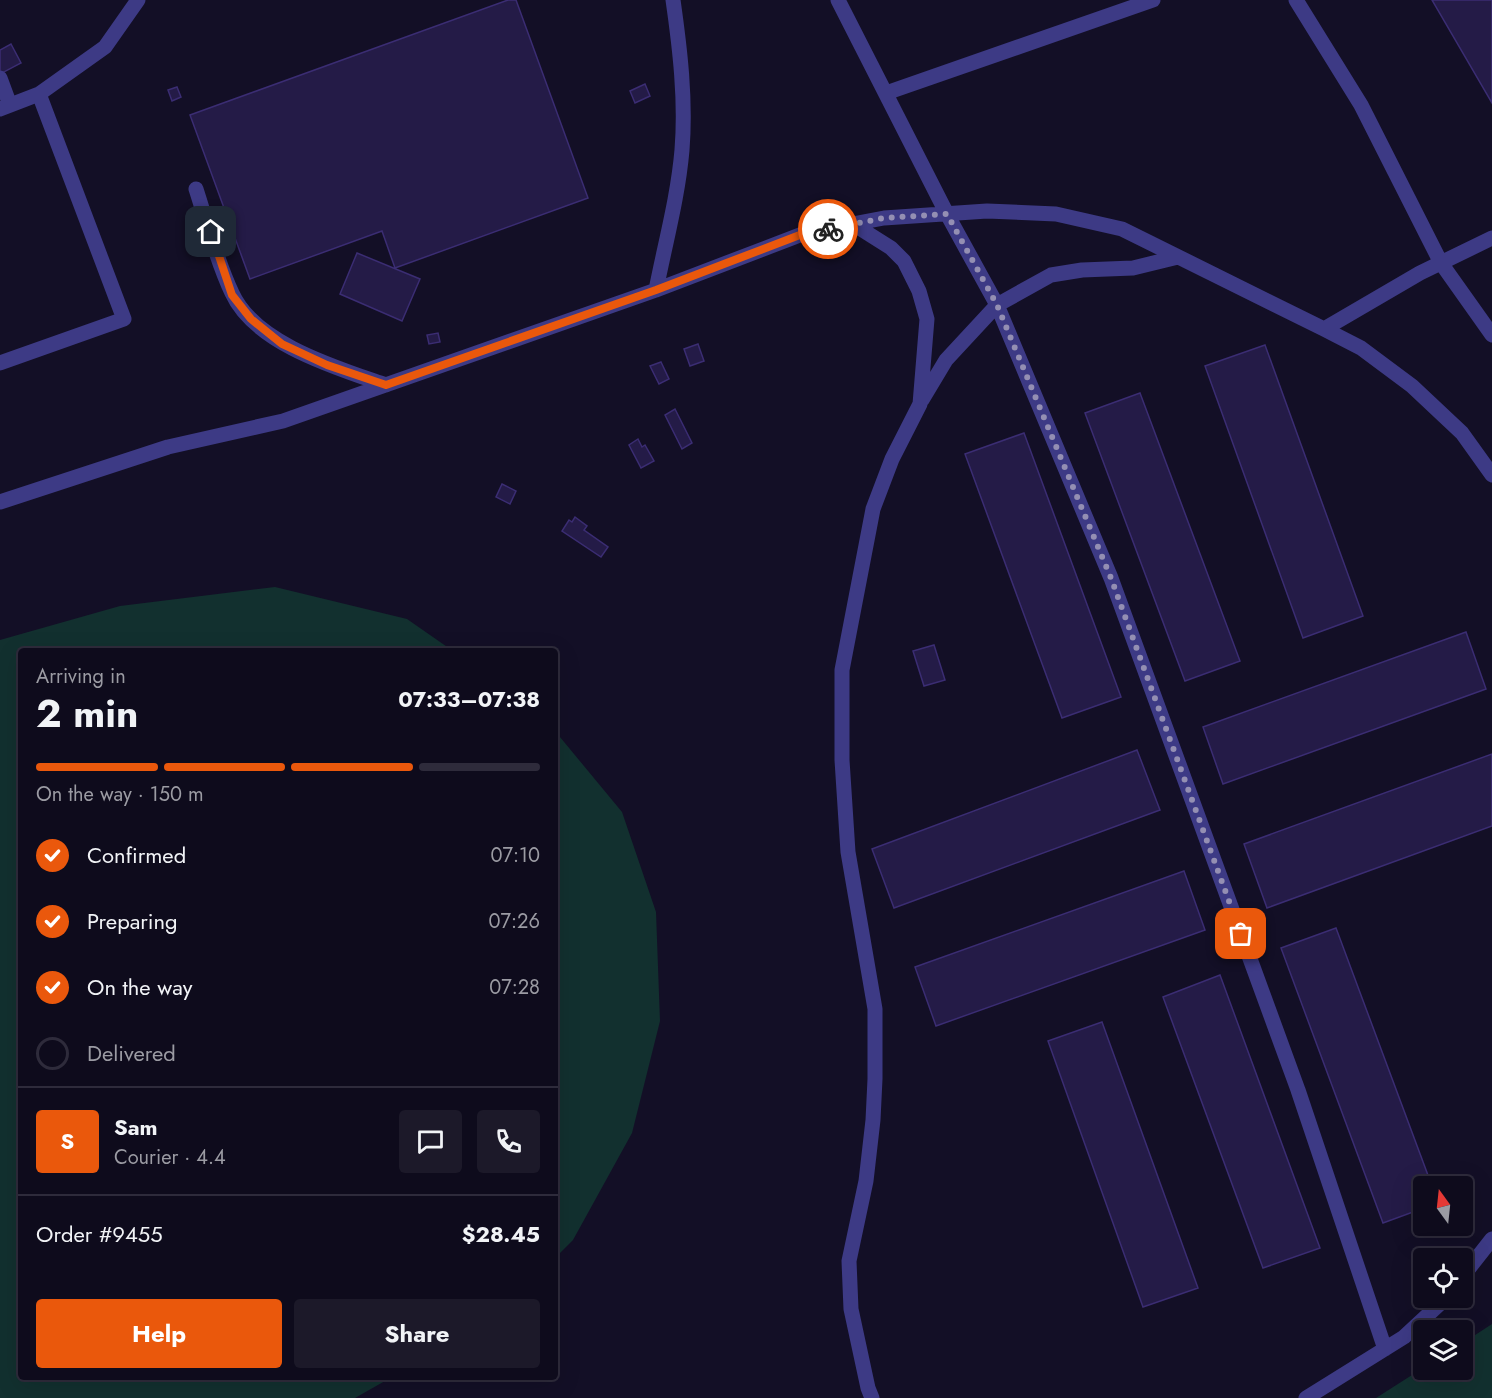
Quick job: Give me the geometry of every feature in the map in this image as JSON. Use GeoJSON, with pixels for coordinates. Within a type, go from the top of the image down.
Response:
{"type":"FeatureCollection","features":[{"type":"Feature","properties":{"kind":"lane"},"geometry":{"type":"LineString","coordinates":[[0,78],[5,107],[39,94],[105,47],[138,0]]}},
{"type":"Feature","properties":{"kind":"lane"},"geometry":{"type":"LineString","coordinates":[[656,290],[682,151],[683,98],[673,0]]}},
{"type":"Feature","properties":{"kind":"lane"},"geometry":{"type":"LineString","coordinates":[[838,0],[947,214],[997,305],[1111,578],[1298,1090],[1385,1349]]}},
{"type":"Feature","properties":{"kind":"lane"},"geometry":{"type":"LineString","coordinates":[[886,93],[1153,0]]}},
{"type":"Feature","properties":{"kind":"lane"},"geometry":{"type":"LineString","coordinates":[[1296,0],[1361,105],[1441,262],[1492,335]]}},
{"type":"Feature","properties":{"kind":"lane"},"geometry":{"type":"LineString","coordinates":[[0,363],[124,319],[39,94]]}},
{"type":"Feature","properties":{"kind":"lane"},"geometry":{"type":"LineString","coordinates":[[196,189],[232,295],[251,319],[282,344],[327,365],[386,385]]}},
{"type":"Feature","properties":{"kind":"lane"},"geometry":{"type":"LineString","coordinates":[[0,502],[168,447],[283,420],[656,290],[805,233],[884,218],[987,211],[1056,214],[1122,229],[1361,348],[1412,386],[1462,433],[1492,475]]}},
{"type":"Feature","properties":{"kind":"lane"},"geometry":{"type":"LineString","coordinates":[[853,224],[891,248],[904,261],[919,291],[927,319],[920,404]]}},
{"type":"Feature","properties":{"kind":"lane"},"geometry":{"type":"LineString","coordinates":[[1324,329],[1441,262],[1492,238]]}},
{"type":"Feature","properties":{"kind":"lane"},"geometry":{"type":"LineString","coordinates":[[872,1398],[851,1309],[849,1261],[866,1181],[873,1120],[874,1009],[848,852],[842,760],[842,670],[873,509],[892,459],[946,360],[997,305],[1051,275],[1082,270],[1133,267],[1179,257]]}},
{"type":"Feature","properties":{"kind":"lane"},"geometry":{"type":"LineString","coordinates":[[1473,1263],[1492,1239]]}},
{"type":"Feature","properties":{"kind":"lane"},"geometry":{"type":"LineString","coordinates":[[1306,1398],[1404,1337],[1435,1308]]}},
{"type":"Feature","properties":{"kind":"green space"},"geometry":{"type":"Polygon","coordinates":[[[275,587],[407,619],[449,648],[18,648],[18,1380],[387,1380],[355,1398],[0,1398],[0,640],[120,606],[275,587]]]}},
{"type":"Feature","properties":{"kind":"green space"},"geometry":{"type":"Polygon","coordinates":[[[558,735],[622,812],[656,912],[660,1021],[632,1133],[573,1240],[558,1255],[558,735]]]}},
{"type":"Feature","properties":{"kind":"green space"},"geometry":{"type":"Polygon","coordinates":[[[1492,1324],[1492,1398],[1376,1398],[1413,1374],[1413,1380],[1473,1380],[1473,1336],[1492,1324]]]}},
{"type":"Feature","properties":{"kind":"building"},"geometry":{"type":"Polygon","coordinates":[[[508,0],[516,0],[588,198],[395,268],[382,231],[250,279],[190,115],[508,0]]]}},
{"type":"Feature","properties":{"kind":"building"},"geometry":{"type":"Polygon","coordinates":[[[1432,0],[1492,0],[1492,103],[1432,0]]]}},
{"type":"Feature","properties":{"kind":"building"},"geometry":{"type":"Polygon","coordinates":[[[11,44],[21,63],[0,74],[0,50],[11,44]]]}},
{"type":"Feature","properties":{"kind":"building"},"geometry":{"type":"Polygon","coordinates":[[[645,84],[650,96],[635,103],[630,91],[645,84]]]}},
{"type":"Feature","properties":{"kind":"building"},"geometry":{"type":"Polygon","coordinates":[[[177,87],[181,97],[172,101],[168,90],[177,87]]]}},
{"type":"Feature","properties":{"kind":"building"},"geometry":{"type":"Polygon","coordinates":[[[357,253],[420,279],[402,321],[340,294],[357,253]]]}},
{"type":"Feature","properties":{"kind":"building"},"geometry":{"type":"Polygon","coordinates":[[[438,333],[440,342],[429,344],[427,335],[438,333]]]}},
{"type":"Feature","properties":{"kind":"building"},"geometry":{"type":"Polygon","coordinates":[[[698,344],[704,361],[690,366],[684,349],[698,344]]]}},
{"type":"Feature","properties":{"kind":"building"},"geometry":{"type":"Polygon","coordinates":[[[1265,345],[1363,616],[1303,638],[1205,366],[1265,345]]]}},
{"type":"Feature","properties":{"kind":"building"},"geometry":{"type":"Polygon","coordinates":[[[661,362],[669,379],[659,384],[650,366],[661,362]]]}},
{"type":"Feature","properties":{"kind":"building"},"geometry":{"type":"Polygon","coordinates":[[[1140,393],[1240,661],[1185,681],[1085,413],[1140,393]]]}},
{"type":"Feature","properties":{"kind":"building"},"geometry":{"type":"Polygon","coordinates":[[[675,409],[692,443],[682,449],[665,415],[675,409]]]}},
{"type":"Feature","properties":{"kind":"building"},"geometry":{"type":"Polygon","coordinates":[[[1024,433],[1121,697],[1062,718],[965,454],[1024,433]]]}},
{"type":"Feature","properties":{"kind":"building"},"geometry":{"type":"Polygon","coordinates":[[[638,439],[642,447],[645,445],[654,461],[641,468],[629,445],[638,439]]]}},
{"type":"Feature","properties":{"kind":"building"},"geometry":{"type":"Polygon","coordinates":[[[502,484],[516,491],[510,504],[496,497],[502,484]]]}},
{"type":"Feature","properties":{"kind":"building"},"geometry":{"type":"Polygon","coordinates":[[[575,517],[587,526],[584,530],[608,547],[601,557],[562,531],[569,520],[572,522],[575,517]]]}},
{"type":"Feature","properties":{"kind":"building"},"geometry":{"type":"Polygon","coordinates":[[[1466,632],[1486,689],[1223,784],[1203,727],[1466,632]]]}},
{"type":"Feature","properties":{"kind":"building"},"geometry":{"type":"Polygon","coordinates":[[[934,645],[945,680],[924,686],[913,651],[934,645]]]}},
{"type":"Feature","properties":{"kind":"building"},"geometry":{"type":"Polygon","coordinates":[[[1137,750],[1160,810],[894,908],[872,849],[1137,750]]]}},
{"type":"Feature","properties":{"kind":"building"},"geometry":{"type":"Polygon","coordinates":[[[1492,754],[1492,826],[1267,908],[1244,844],[1492,754]]]}},
{"type":"Feature","properties":{"kind":"building"},"geometry":{"type":"Polygon","coordinates":[[[1184,871],[1205,930],[936,1026],[915,967],[1184,871]]]}},
{"type":"Feature","properties":{"kind":"building"},"geometry":{"type":"Polygon","coordinates":[[[1336,928],[1428,1176],[1413,1176],[1413,1212],[1383,1223],[1281,948],[1336,928]]]}},
{"type":"Feature","properties":{"kind":"building"},"geometry":{"type":"Polygon","coordinates":[[[1220,975],[1320,1248],[1263,1268],[1163,997],[1220,975]]]}},
{"type":"Feature","properties":{"kind":"building"},"geometry":{"type":"Polygon","coordinates":[[[1102,1022],[1198,1288],[1143,1307],[1048,1041],[1102,1022]]]}},
{"type":"Feature","properties":{"kind":"way so far"},"geometry":{"type":"LineString","coordinates":[[828,229],[884,218],[947,214],[997,305],[1111,578],[1241,934]]}},
{"type":"Feature","properties":{"kind":"route"},"geometry":{"type":"LineString","coordinates":[[211,232],[232,295],[251,319],[282,344],[327,365],[386,385],[656,290],[805,233],[828,229]]}}]}
